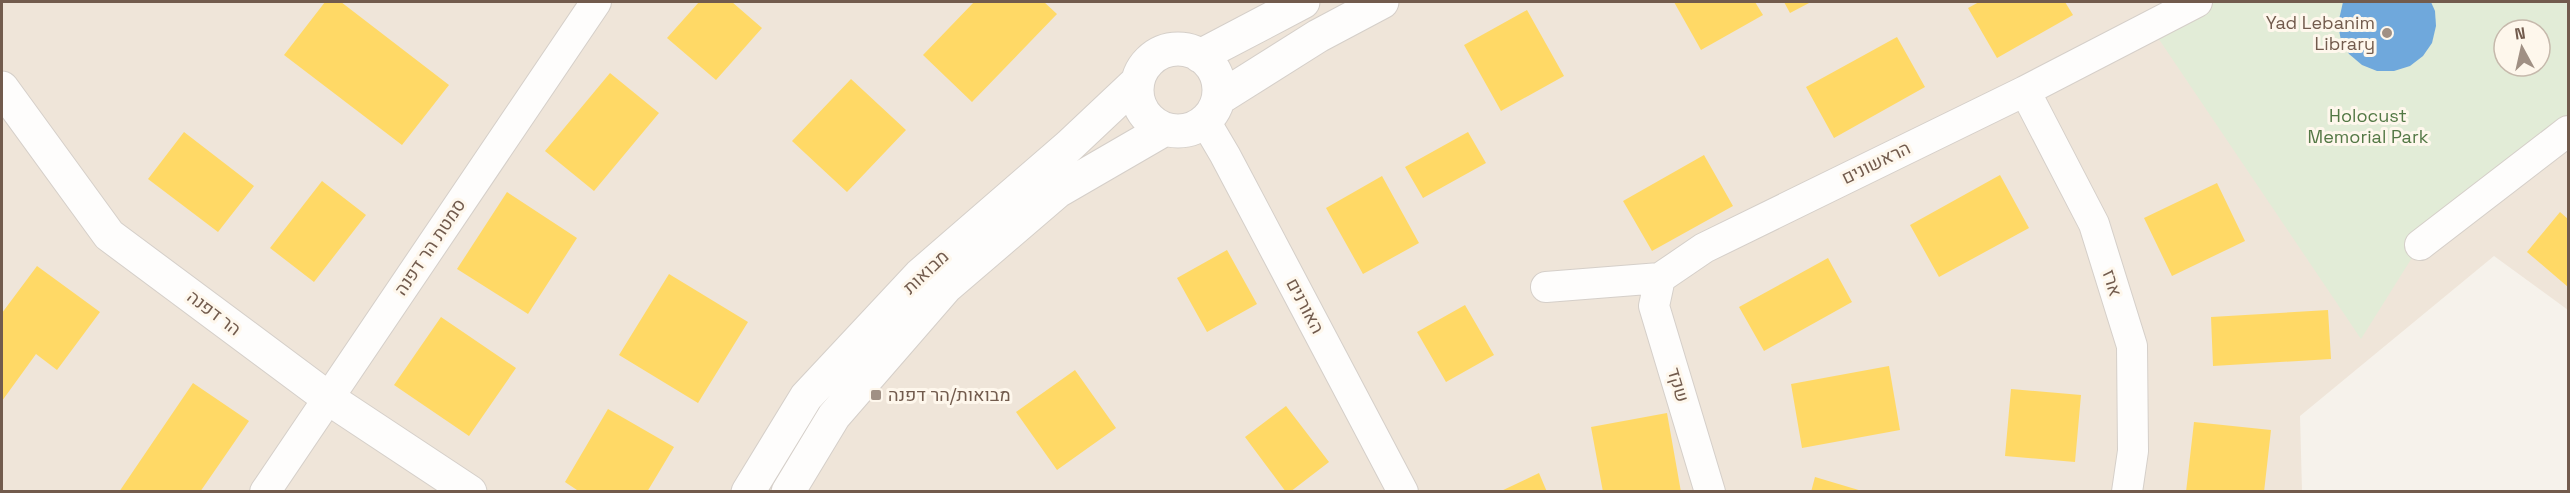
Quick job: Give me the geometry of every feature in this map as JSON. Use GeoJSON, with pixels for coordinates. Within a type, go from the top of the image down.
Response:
{"type":"FeatureCollection","features":[{"type":"Feature","properties":{"kind":"street","name":"סמטת הר דפנה"},"geometry":{"type":"LineString","coordinates":[[265,492],[596,2]]}},
{"type":"Feature","properties":{"kind":"street"},"geometry":{"type":"LineString","coordinates":[[1200,56],[1303,2]]}},
{"type":"Feature","properties":{"kind":"street"},"geometry":{"type":"LineString","coordinates":[[1211,110],[1219,87],[1216,75],[1200,56],[1175,49],[1162,52],[1150,60],[1142,70],[1137,82],[1137,94],[1146,116],[1165,129],[1179,131],[1193,128],[1211,110],[1318,36],[1382,2]]}},
{"type":"Feature","properties":{"kind":"street","name":"הראשונים"},"geometry":{"type":"LineString","coordinates":[[1546,287],[1660,278],[1704,248],[2025,91],[2197,2]]}},
{"type":"Feature","properties":{"kind":"street","name":"מבואות"},"geometry":{"type":"LineString","coordinates":[[748,492],[806,397],[920,275],[1069,146],[1137,82]]}},
{"type":"Feature","properties":{"kind":"street","name":"הר דפנה"},"geometry":{"type":"LineString","coordinates":[[2,88],[109,235],[328,398],[470,492]]}},
{"type":"Feature","properties":{"kind":"street","name":"ארז"},"geometry":{"type":"LineString","coordinates":[[2025,91],[2094,224],[2132,346],[2133,451],[2127,492]]}},
{"type":"Feature","properties":{"kind":"street","name":"האורנים"},"geometry":{"type":"LineString","coordinates":[[1211,110],[1225,155],[1403,492]]}},
{"type":"Feature","properties":{"kind":"street","name":"מבואות"},"geometry":{"type":"LineString","coordinates":[[788,492],[834,416],[946,287],[1058,191],[1165,129]]}},
{"type":"Feature","properties":{"kind":"street"},"geometry":{"type":"LineString","coordinates":[[2420,245],[2568,131]]}},
{"type":"Feature","properties":{"kind":"street","name":"שקד"},"geometry":{"type":"LineString","coordinates":[[1660,278],[1654,306],[1710,492]]}},
{"type":"Feature","properties":{"kind":"shaded area"},"geometry":{"type":"Polygon","coordinates":[[[2,2],[2568,2],[2568,310],[2494,256],[2300,416],[2302,491],[2,491],[2,2]]]}},
{"type":"Feature","properties":{"kind":"green space","name":"Holocust Memorial Park"},"geometry":{"type":"Polygon","coordinates":[[[2197,2],[2568,2],[2568,131],[2420,245],[2361,339],[2150,26],[2197,2]]]}},
{"type":"Feature","properties":{"kind":"building: Homes"},"geometry":{"type":"Polygon","coordinates":[[[325,2],[341,2],[449,85],[402,145],[284,55],[325,2]]]}},
{"type":"Feature","properties":{"kind":"building: Homes"},"geometry":{"type":"Polygon","coordinates":[[[699,2],[732,2],[762,28],[716,80],[667,38],[699,2]]]}},
{"type":"Feature","properties":{"kind":"building: Homes"},"geometry":{"type":"Polygon","coordinates":[[[974,2],[1044,2],[1057,14],[972,102],[923,55],[974,2]]]}},
{"type":"Feature","properties":{"kind":"building: Homes"},"geometry":{"type":"Polygon","coordinates":[[[1674,2],[1755,2],[1763,15],[1701,50],[1674,2]]]}},
{"type":"Feature","properties":{"kind":"building: Homes"},"geometry":{"type":"Polygon","coordinates":[[[1784,2],[1811,2],[1790,13],[1784,2]]]}},
{"type":"Feature","properties":{"kind":"building: Homes"},"geometry":{"type":"Polygon","coordinates":[[[1979,2],[2065,2],[2073,15],[1997,58],[1968,8],[1979,2]]]}},
{"type":"Feature","properties":{"kind":"building: Homes"},"geometry":{"type":"Polygon","coordinates":[[[1527,10],[1564,76],[1501,111],[1464,45],[1527,10]]]}},
{"type":"Feature","properties":{"kind":"building: Homes"},"geometry":{"type":"Polygon","coordinates":[[[1897,37],[1925,87],[1834,138],[1806,87],[1897,37]]]}},
{"type":"Feature","properties":{"kind":"building: Homes"},"geometry":{"type":"Polygon","coordinates":[[[610,73],[659,113],[594,191],[545,151],[610,73]]]}},
{"type":"Feature","properties":{"kind":"building: Homes"},"geometry":{"type":"Polygon","coordinates":[[[851,79],[906,130],[847,192],[792,141],[851,79]]]}},
{"type":"Feature","properties":{"kind":"building: Homes"},"geometry":{"type":"Polygon","coordinates":[[[184,132],[254,186],[218,232],[148,179],[184,132]]]}},
{"type":"Feature","properties":{"kind":"building: Homes"},"geometry":{"type":"Polygon","coordinates":[[[1468,132],[1486,163],[1423,198],[1405,167],[1468,132]]]}},
{"type":"Feature","properties":{"kind":"building: Homes"},"geometry":{"type":"Polygon","coordinates":[[[1704,155],[1733,206],[1652,251],[1623,201],[1704,155]]]}},
{"type":"Feature","properties":{"kind":"building: Homes"},"geometry":{"type":"Polygon","coordinates":[[[2000,175],[2029,228],[1939,277],[1910,225],[2000,175]]]}},
{"type":"Feature","properties":{"kind":"building: Homes"},"geometry":{"type":"Polygon","coordinates":[[[1382,176],[1419,243],[1363,274],[1326,208],[1382,176]]]}},
{"type":"Feature","properties":{"kind":"building: Homes"},"geometry":{"type":"Polygon","coordinates":[[[322,181],[366,215],[314,282],[270,248],[322,181]]]}},
{"type":"Feature","properties":{"kind":"building: Homes"},"geometry":{"type":"Polygon","coordinates":[[[2217,183],[2245,241],[2172,276],[2144,218],[2217,183]]]}},
{"type":"Feature","properties":{"kind":"building: Homes"},"geometry":{"type":"Polygon","coordinates":[[[507,192],[577,238],[528,314],[457,269],[507,192]]]}},
{"type":"Feature","properties":{"kind":"building: Homes"},"geometry":{"type":"Polygon","coordinates":[[[2560,212],[2568,219],[2568,287],[2527,252],[2560,212]]]}},
{"type":"Feature","properties":{"kind":"building: Homes"},"geometry":{"type":"Polygon","coordinates":[[[1227,250],[1257,304],[1207,332],[1177,278],[1227,250]]]}},
{"type":"Feature","properties":{"kind":"building: Homes"},"geometry":{"type":"Polygon","coordinates":[[[1828,258],[1852,302],[1764,351],[1739,307],[1828,258]]]}},
{"type":"Feature","properties":{"kind":"building: Homes"},"geometry":{"type":"Polygon","coordinates":[[[37,266],[100,312],[57,370],[36,354],[2,401],[2,313],[37,266]]]}},
{"type":"Feature","properties":{"kind":"building: Homes"},"geometry":{"type":"Polygon","coordinates":[[[669,274],[748,322],[698,403],[619,355],[669,274]]]}},
{"type":"Feature","properties":{"kind":"building: Homes"},"geometry":{"type":"Polygon","coordinates":[[[1465,305],[1494,355],[1446,382],[1417,332],[1465,305]]]}},
{"type":"Feature","properties":{"kind":"building: Homes"},"geometry":{"type":"Polygon","coordinates":[[[2328,310],[2331,359],[2213,366],[2211,317],[2328,310]]]}},
{"type":"Feature","properties":{"kind":"building: Homes"},"geometry":{"type":"Polygon","coordinates":[[[441,317],[516,368],[469,436],[394,385],[441,317]]]}},
{"type":"Feature","properties":{"kind":"building: Homes"},"geometry":{"type":"Polygon","coordinates":[[[1889,366],[1900,430],[1802,448],[1791,384],[1889,366]]]}},
{"type":"Feature","properties":{"kind":"building: Homes"},"geometry":{"type":"Polygon","coordinates":[[[1075,370],[1116,428],[1057,470],[1016,412],[1075,370]]]}},
{"type":"Feature","properties":{"kind":"building: Homes"},"geometry":{"type":"Polygon","coordinates":[[[193,383],[249,421],[200,492],[119,492],[193,383]]]}},
{"type":"Feature","properties":{"kind":"building: Homes"},"geometry":{"type":"Polygon","coordinates":[[[2011,389],[2081,395],[2075,462],[2005,456],[2011,389]]]}},
{"type":"Feature","properties":{"kind":"building: Homes"},"geometry":{"type":"Polygon","coordinates":[[[1286,406],[1329,462],[1290,492],[1286,492],[1245,437],[1286,406]]]}},
{"type":"Feature","properties":{"kind":"building: Homes"},"geometry":{"type":"Polygon","coordinates":[[[608,409],[674,447],[647,492],[580,492],[565,482],[608,409]]]}},
{"type":"Feature","properties":{"kind":"building: Homes"},"geometry":{"type":"Polygon","coordinates":[[[1667,413],[1681,492],[1603,492],[1591,427],[1667,413]]]}},
{"type":"Feature","properties":{"kind":"building: Homes"},"geometry":{"type":"Polygon","coordinates":[[[2194,422],[2271,430],[2264,492],[2186,492],[2194,422]]]}},
{"type":"Feature","properties":{"kind":"building: Homes"},"geometry":{"type":"Polygon","coordinates":[[[1539,473],[1547,492],[1499,492],[1539,473]]]}},
{"type":"Feature","properties":{"kind":"building: Homes"},"geometry":{"type":"Polygon","coordinates":[[[1815,477],[1862,491],[1862,492],[1811,492],[1815,477]]]}},
{"type":"Feature","properties":{"kind":"building: Schools","name":"Yad Lebanim Library"},"geometry":{"type":"Polygon","coordinates":[[[2343,2],[2431,2],[2435,11],[2436,26],[2432,43],[2423,56],[2410,66],[2394,71],[2377,71],[2362,65],[2349,54],[2341,41],[2338,24],[2343,2]]]}},
{"type":"Feature","properties":{"kind":"place","name":"Yad Lebanim Library"},"geometry":{"type":"Point","coordinates":[2387,33]}},
{"type":"Feature","properties":{"kind":"place","name":"מבואות/הר דפנה"},"geometry":{"type":"Point","coordinates":[876,395]}}]}
